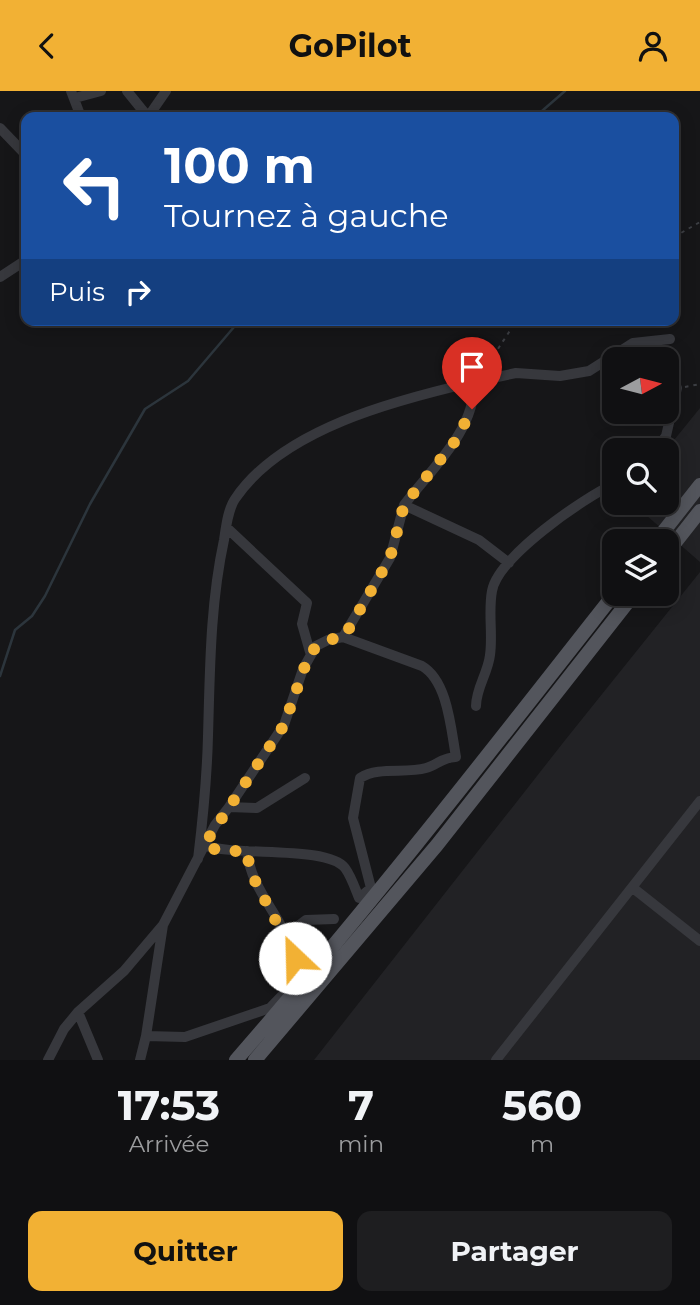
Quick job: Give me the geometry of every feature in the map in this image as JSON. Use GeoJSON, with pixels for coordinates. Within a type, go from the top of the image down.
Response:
{"type":"FeatureCollection","features":[{"type":"Feature","properties":{"kind":"main road"},"geometry":{"type":"LineString","coordinates":[[665,529],[700,485]]}},
{"type":"Feature","properties":{"kind":"main road"},"geometry":{"type":"LineString","coordinates":[[679,538],[700,511]]}},
{"type":"Feature","properties":{"kind":"main road"},"geometry":{"type":"LineString","coordinates":[[236,1060],[306,980],[431,827],[605,606]]}},
{"type":"Feature","properties":{"kind":"main road"},"geometry":{"type":"LineString","coordinates":[[255,1060],[437,845],[625,606]]}},
{"type":"Feature","properties":{"kind":"street"},"geometry":{"type":"LineString","coordinates":[[79,112],[73,95],[101,91]]}},
{"type":"Feature","properties":{"kind":"street"},"geometry":{"type":"LineString","coordinates":[[127,91],[144,112]]}},
{"type":"Feature","properties":{"kind":"street"},"geometry":{"type":"LineString","coordinates":[[151,112],[166,91]]}},
{"type":"Feature","properties":{"kind":"street"},"geometry":{"type":"LineString","coordinates":[[0,128],[21,150]]}},
{"type":"Feature","properties":{"kind":"street"},"geometry":{"type":"LineString","coordinates":[[0,277],[21,263]]}},
{"type":"Feature","properties":{"kind":"street"},"geometry":{"type":"LineString","coordinates":[[198,859],[206,784],[209,644],[226,527],[233,501],[248,483],[267,465],[321,430],[387,405],[516,373],[560,376],[589,371],[630,346],[670,339]]}},
{"type":"Feature","properties":{"kind":"street"},"geometry":{"type":"LineString","coordinates":[[344,637],[390,558],[404,505],[465,424],[474,401],[474,382]]}},
{"type":"Feature","properties":{"kind":"street"},"geometry":{"type":"LineString","coordinates":[[476,706],[476,695],[490,657],[492,591],[497,576],[558,520],[602,492]]}},
{"type":"Feature","properties":{"kind":"street"},"geometry":{"type":"LineString","coordinates":[[404,505],[479,540],[509,563]]}},
{"type":"Feature","properties":{"kind":"street"},"geometry":{"type":"LineString","coordinates":[[48,1060],[64,1029],[78,1012],[124,971],[163,925],[204,845],[284,725],[310,652],[302,624],[307,603],[226,527]]}},
{"type":"Feature","properties":{"kind":"street"},"geometry":{"type":"LineString","coordinates":[[204,845],[220,851],[289,852],[334,860],[345,868],[359,898],[370,888],[353,818],[360,778],[384,772],[426,768],[445,757],[456,757],[446,709],[433,675],[422,666],[344,637],[328,640],[310,652]]}},
{"type":"Feature","properties":{"kind":"street"},"geometry":{"type":"LineString","coordinates":[[229,807],[257,808],[305,778]]}},
{"type":"Feature","properties":{"kind":"street"},"geometry":{"type":"LineString","coordinates":[[496,1060],[700,801]]}},
{"type":"Feature","properties":{"kind":"street"},"geometry":{"type":"LineString","coordinates":[[146,1036],[185,1037],[270,1008],[297,980],[296,955],[250,871],[247,851]]}},
{"type":"Feature","properties":{"kind":"street"},"geometry":{"type":"LineString","coordinates":[[633,888],[700,941]]}},
{"type":"Feature","properties":{"kind":"street"},"geometry":{"type":"LineString","coordinates":[[286,935],[306,920],[334,919]]}},
{"type":"Feature","properties":{"kind":"street"},"geometry":{"type":"LineString","coordinates":[[141,1060],[163,925]]}},
{"type":"Feature","properties":{"kind":"street"},"geometry":{"type":"LineString","coordinates":[[78,1012],[98,1060]]}},
{"type":"Feature","properties":{"kind":"path"},"geometry":{"type":"LineString","coordinates":[[679,234],[700,222]]}},
{"type":"Feature","properties":{"kind":"path"},"geometry":{"type":"LineString","coordinates":[[474,382],[513,326]]}},
{"type":"Feature","properties":{"kind":"path"},"geometry":{"type":"LineString","coordinates":[[679,388],[700,384]]}},
{"type":"Feature","properties":{"kind":"shaded area"},"geometry":{"type":"Polygon","coordinates":[[[700,408],[700,562],[679,544],[679,529],[662,529],[646,515],[679,515],[679,438],[676,438],[700,408]]]}},
{"type":"Feature","properties":{"kind":"shaded area"},"geometry":{"type":"Polygon","coordinates":[[[700,572],[700,1060],[314,1060],[673,606],[679,606],[679,598],[700,572]]]}},
{"type":"Feature","properties":{"kind":"waterway"},"geometry":{"type":"LineString","coordinates":[[541,112],[565,91]]}},
{"type":"Feature","properties":{"kind":"waterway"},"geometry":{"type":"LineString","coordinates":[[0,676],[15,630],[32,616],[45,596],[90,504],[145,409],[188,381],[235,326]]}},
{"type":"Feature","properties":{"kind":"route"},"geometry":{"type":"LineString","coordinates":[[295,958],[282,927],[250,871],[247,851],[220,851],[204,845],[284,725],[310,652],[328,640],[344,637],[376,587],[390,558],[404,505],[456,440],[472,409]]}}]}
